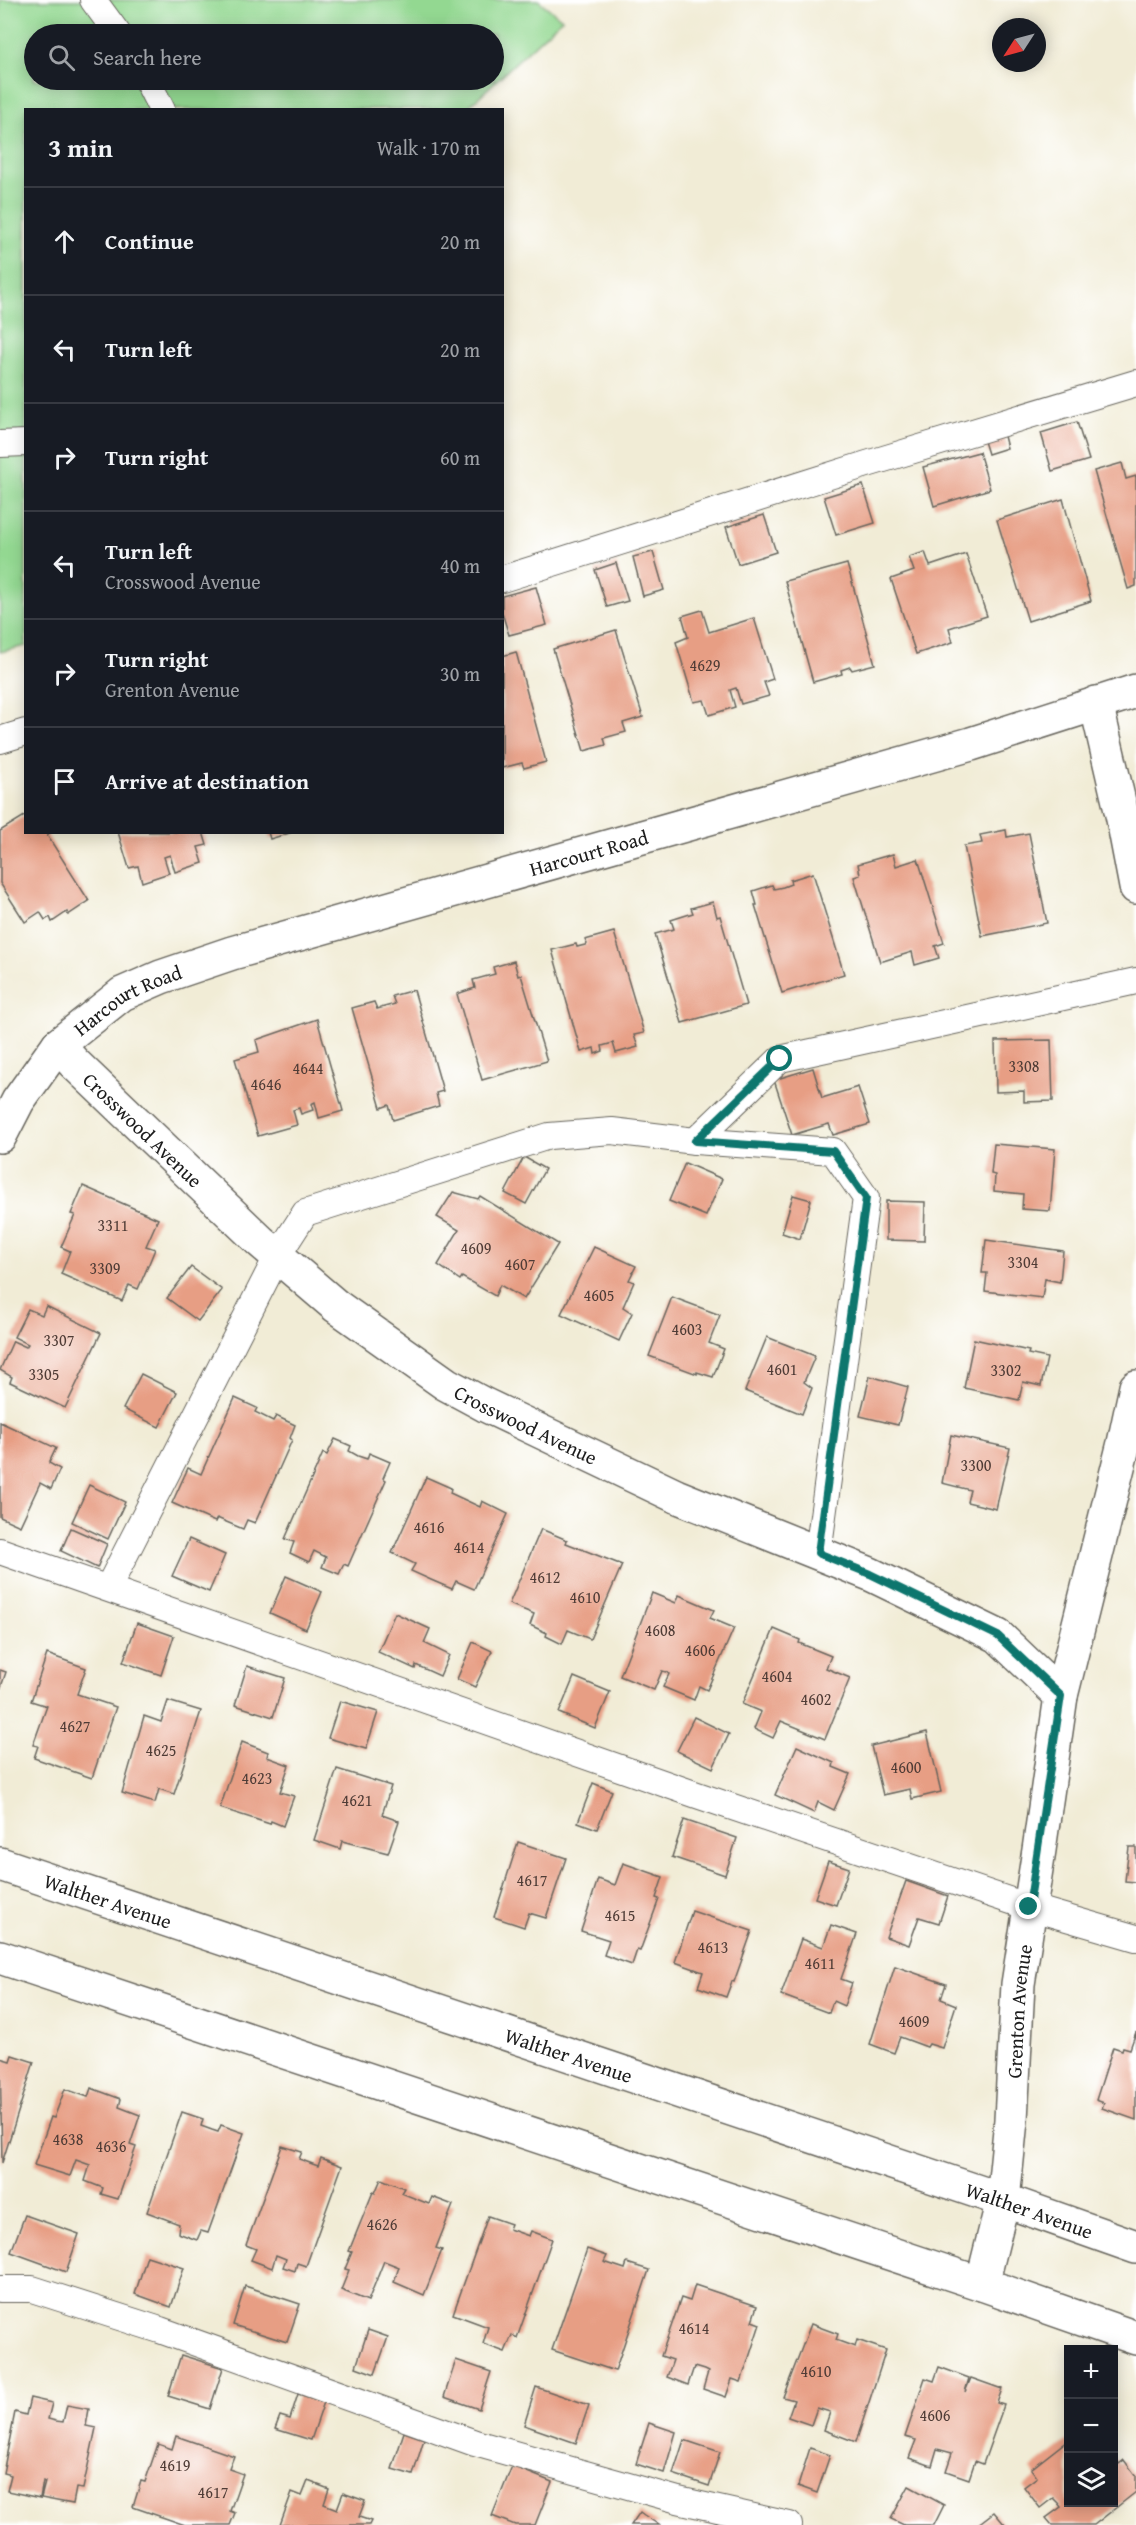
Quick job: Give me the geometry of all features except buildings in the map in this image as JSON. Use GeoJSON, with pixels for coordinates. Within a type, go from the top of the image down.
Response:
{"type":"FeatureCollection","features":[{"type":"Feature","properties":{"kind":"street","name":"Harcourt Road"},"geometry":{"type":"LineString","coordinates":[[0,1136],[9,1095],[58,1045],[122,994],[160,977],[201,963],[937,754],[1136,691]]}},
{"type":"Feature","properties":{"kind":"street"},"geometry":{"type":"LineString","coordinates":[[1096,703],[1136,887]]}},
{"type":"Feature","properties":{"kind":"street","name":"Crosswood Avenue"},"geometry":{"type":"LineString","coordinates":[[58,1045],[74,1063],[278,1255],[336,1306],[446,1384],[485,1405],[676,1496],[870,1574],[998,1636],[1061,1696]]}},
{"type":"Feature","properties":{"kind":"street","name":"Grenton Avenue"},"geometry":{"type":"LineString","coordinates":[[982,2284],[1003,2200],[1011,2120],[1018,1984],[1061,1696],[1136,1387]]}},
{"type":"Feature","properties":{"kind":"street","name":"Walther Avenue"},"geometry":{"type":"LineString","coordinates":[[0,1864],[1003,2200],[1136,2247]]}},
{"type":"Feature","properties":{"kind":"street"},"geometry":{"type":"LineString","coordinates":[[0,1957],[982,2284],[1136,2338]]}},
{"type":"Feature","properties":{"kind":"lane"},"geometry":{"type":"LineString","coordinates":[[93,0],[111,24]]}},
{"type":"Feature","properties":{"kind":"lane"},"geometry":{"type":"LineString","coordinates":[[152,90],[161,108]]}},
{"type":"Feature","properties":{"kind":"lane"},"geometry":{"type":"LineString","coordinates":[[504,578],[867,464],[1136,383]]}},
{"type":"Feature","properties":{"kind":"lane"},"geometry":{"type":"LineString","coordinates":[[0,444],[24,443]]}},
{"type":"Feature","properties":{"kind":"lane"},"geometry":{"type":"LineString","coordinates":[[0,740],[24,733]]}},
{"type":"Feature","properties":{"kind":"lane"},"geometry":{"type":"LineString","coordinates":[[695,1141],[780,1059],[1136,981]]}},
{"type":"Feature","properties":{"kind":"lane"},"geometry":{"type":"LineString","coordinates":[[108,1588],[278,1255],[305,1213],[549,1136],[612,1131],[695,1141],[833,1151],[866,1198],[818,1553]]}},
{"type":"Feature","properties":{"kind":"lane"},"geometry":{"type":"LineString","coordinates":[[0,1551],[697,1795],[1029,1907],[1136,1938]]}},
{"type":"Feature","properties":{"kind":"lane"},"geometry":{"type":"LineString","coordinates":[[0,2289],[32,2289],[160,2330],[475,2443],[678,2500],[789,2525]]}},
{"type":"Feature","properties":{"kind":"lane"},"geometry":{"type":"LineString","coordinates":[[678,2500],[698,2525]]}},
{"type":"Feature","properties":{"kind":"green space"},"geometry":{"type":"Polygon","coordinates":[[[0,0],[538,0],[562,19],[504,73],[504,24],[24,24],[24,90],[486,90],[467,108],[24,108],[24,646],[0,652],[0,0]]]}},
{"type":"Feature","properties":{"kind":"route"},"geometry":{"type":"LineString","coordinates":[[780,1059],[695,1141],[833,1151],[866,1198],[818,1553],[870,1574],[998,1636],[1061,1696],[1040,1850],[1029,1907]]}}]}
